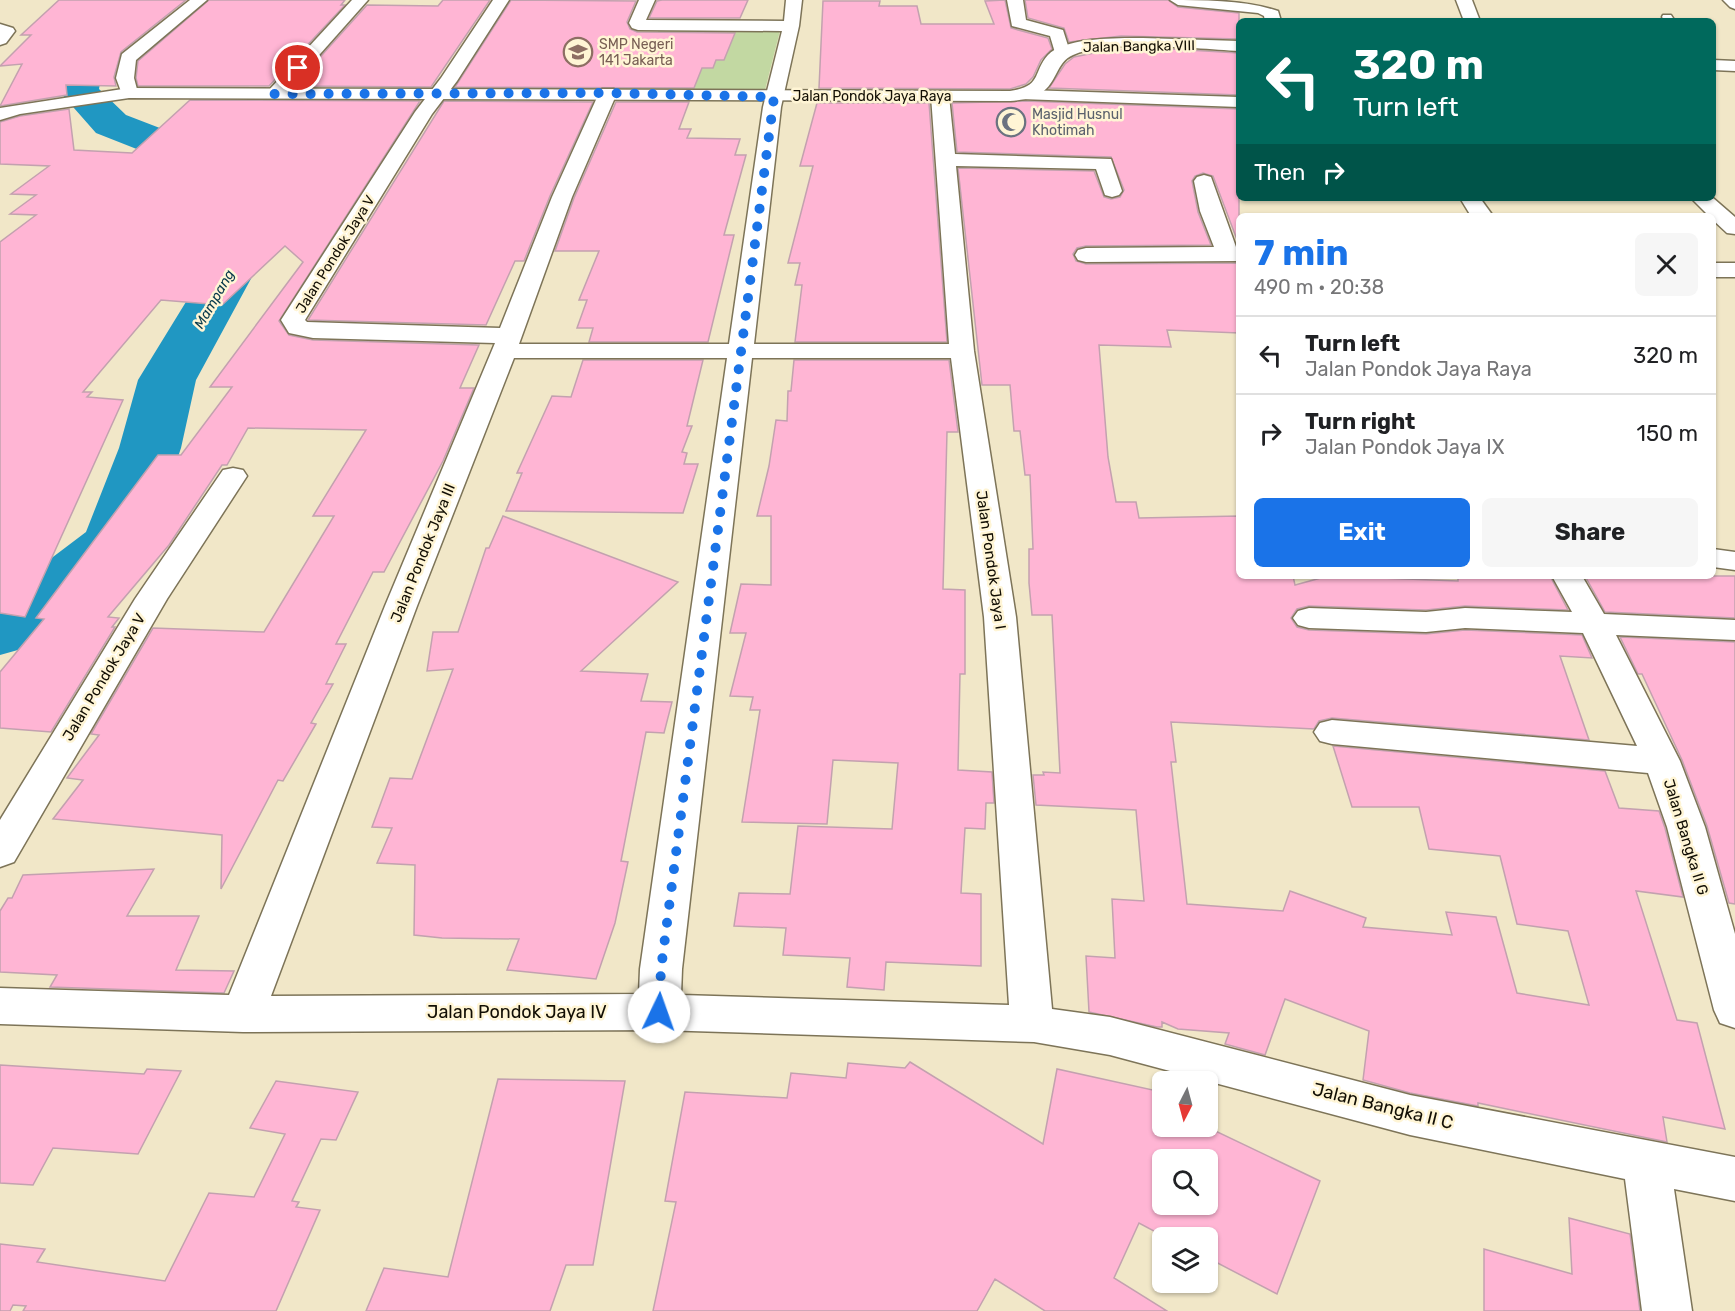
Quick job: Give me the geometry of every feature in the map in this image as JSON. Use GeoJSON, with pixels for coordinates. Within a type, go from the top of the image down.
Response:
{"type":"FeatureCollection","features":[{"type":"Feature","properties":{"kind":"street"},"geometry":{"type":"LineString","coordinates":[[129,93],[125,78],[128,58],[199,0]]}},
{"type":"Feature","properties":{"kind":"street"},"geometry":{"type":"LineString","coordinates":[[274,94],[360,0]]}},
{"type":"Feature","properties":{"kind":"street"},"geometry":{"type":"LineString","coordinates":[[438,93],[501,0]]}},
{"type":"Feature","properties":{"kind":"street"},"geometry":{"type":"LineString","coordinates":[[647,0],[638,25],[791,26]]}},
{"type":"Feature","properties":{"kind":"street"},"geometry":{"type":"LineString","coordinates":[[659,1012],[661,969],[774,97],[791,26],[794,0]]}},
{"type":"Feature","properties":{"kind":"street"},"geometry":{"type":"LineString","coordinates":[[1015,0],[1018,23],[1057,33],[1062,52]]}},
{"type":"Feature","properties":{"kind":"street"},"geometry":{"type":"LineString","coordinates":[[1178,0],[1261,9],[1272,14],[1273,18]]}},
{"type":"Feature","properties":{"kind":"street"},"geometry":{"type":"LineString","coordinates":[[1464,0],[1471,18]]}},
{"type":"Feature","properties":{"kind":"street"},"geometry":{"type":"LineString","coordinates":[[1731,0],[1735,4]]}},
{"type":"Feature","properties":{"kind":"street"},"geometry":{"type":"LineString","coordinates":[[0,29],[7,31],[0,39]]}},
{"type":"Feature","properties":{"kind":"street","name":"Jalan Bangka VIII"},"geometry":{"type":"LineString","coordinates":[[1027,94],[1042,84],[1054,57],[1062,52],[1085,46],[1113,44],[1236,46]]}},
{"type":"Feature","properties":{"kind":"street"},"geometry":{"type":"LineString","coordinates":[[1716,65],[1735,66]]}},
{"type":"Feature","properties":{"kind":"street","name":"Jalan Pondok Jaya Raya"},"geometry":{"type":"LineString","coordinates":[[0,114],[19,109],[129,93],[608,93],[774,97],[1027,94],[1236,102]]}},
{"type":"Feature","properties":{"kind":"street","name":"Jalan Pondok Jaya V"},"geometry":{"type":"LineString","coordinates":[[438,93],[292,320],[298,327],[313,330],[507,344]]}},
{"type":"Feature","properties":{"kind":"street","name":"Jalan Pondok Jaya III"},"geometry":{"type":"LineString","coordinates":[[243,1014],[397,617],[507,344],[562,197],[608,93]]}},
{"type":"Feature","properties":{"kind":"street","name":"Jalan Pondok Jaya I"},"geometry":{"type":"LineString","coordinates":[[940,96],[962,351],[1000,617],[1028,992],[1034,1024]]}},
{"type":"Feature","properties":{"kind":"street"},"geometry":{"type":"LineString","coordinates":[[946,160],[1104,163],[1112,191]]}},
{"type":"Feature","properties":{"kind":"street"},"geometry":{"type":"LineString","coordinates":[[1086,255],[1233,255],[1215,219],[1204,181]]}},
{"type":"Feature","properties":{"kind":"street"},"geometry":{"type":"LineString","coordinates":[[1703,201],[1716,213]]}},
{"type":"Feature","properties":{"kind":"street"},"geometry":{"type":"LineString","coordinates":[[1716,213],[1735,228]]}},
{"type":"Feature","properties":{"kind":"street"},"geometry":{"type":"LineString","coordinates":[[1215,219],[1236,219]]}},
{"type":"Feature","properties":{"kind":"street"},"geometry":{"type":"LineString","coordinates":[[1716,270],[1735,270]]}},
{"type":"Feature","properties":{"kind":"street"},"geometry":{"type":"LineString","coordinates":[[507,344],[741,350],[962,351]]}},
{"type":"Feature","properties":{"kind":"street","name":"Jalan Pondok Jaya V"},"geometry":{"type":"LineString","coordinates":[[0,852],[151,598],[233,476]]}},
{"type":"Feature","properties":{"kind":"street"},"geometry":{"type":"LineString","coordinates":[[1716,558],[1735,561]]}},
{"type":"Feature","properties":{"kind":"street","name":"Jalan Bangka II G"},"geometry":{"type":"LineString","coordinates":[[1569,579],[1594,624],[1662,761],[1686,827],[1735,1010]]}},
{"type":"Feature","properties":{"kind":"street"},"geometry":{"type":"LineString","coordinates":[[1309,618],[1426,622],[1465,618],[1735,630]]}},
{"type":"Feature","properties":{"kind":"street"},"geometry":{"type":"LineString","coordinates":[[1332,732],[1662,761]]}},
{"type":"Feature","properties":{"kind":"street","name":"Jalan Pondok Jaya IV"},"geometry":{"type":"LineString","coordinates":[[0,1006],[243,1014],[659,1012],[1034,1024]]}},
{"type":"Feature","properties":{"kind":"street","name":"Jalan Bangka II C"},"geometry":{"type":"LineString","coordinates":[[1034,1024],[1110,1036],[1410,1115],[1735,1179]]}},
{"type":"Feature","properties":{"kind":"street"},"geometry":{"type":"LineString","coordinates":[[1646,1161],[1667,1311]]}},
{"type":"Feature","properties":{"kind":"green space"},"geometry":{"type":"Polygon","coordinates":[[[660,27],[781,27],[764,94],[552,90],[561,76],[639,77],[660,27]]]}},
{"type":"Feature","properties":{"kind":"building"},"geometry":{"type":"Polygon","coordinates":[[[59,0],[186,0],[121,52],[114,77],[116,86],[66,85],[67,95],[0,106],[22,64],[0,66],[31,35],[21,35],[59,0]]]}},
{"type":"Feature","properties":{"kind":"building"},"geometry":{"type":"Polygon","coordinates":[[[209,0],[345,0],[341,5],[345,5],[269,86],[138,86],[136,78],[138,61],[209,0]]]}},
{"type":"Feature","properties":{"kind":"building"},"geometry":{"type":"Polygon","coordinates":[[[443,0],[490,0],[431,87],[294,86],[367,5],[438,6],[443,0]]]}},
{"type":"Feature","properties":{"kind":"building"},"geometry":{"type":"Polygon","coordinates":[[[511,0],[636,1],[627,22],[630,29],[637,32],[735,33],[724,60],[716,60],[713,68],[702,68],[694,88],[455,87],[511,0]]]}},
{"type":"Feature","properties":{"kind":"building"},"geometry":{"type":"Polygon","coordinates":[[[748,0],[740,18],[649,18],[657,1],[748,0]]]}},
{"type":"Feature","properties":{"kind":"building"},"geometry":{"type":"Polygon","coordinates":[[[1005,0],[1011,28],[1048,38],[1052,49],[1041,60],[1033,77],[1026,84],[1010,89],[819,88],[823,1],[880,1],[879,6],[917,6],[921,24],[994,24],[985,1],[1005,0]]]}},
{"type":"Feature","properties":{"kind":"building"},"geometry":{"type":"Polygon","coordinates":[[[1025,0],[1168,0],[1178,7],[1239,13],[1239,18],[1236,18],[1236,39],[1121,36],[1069,42],[1064,28],[1028,18],[1025,0]]]}},
{"type":"Feature","properties":{"kind":"building"},"geometry":{"type":"Polygon","coordinates":[[[1154,48],[1236,53],[1236,95],[1049,88],[1065,64],[1074,57],[1109,50],[1154,48]]]}},
{"type":"Feature","properties":{"kind":"building"},"geometry":{"type":"Polygon","coordinates":[[[190,100],[420,101],[279,321],[289,335],[313,340],[479,345],[460,388],[474,388],[443,461],[384,572],[373,572],[336,644],[346,644],[326,684],[333,684],[311,723],[316,724],[283,781],[278,780],[221,889],[222,835],[53,819],[83,780],[67,778],[99,735],[91,734],[153,628],[264,632],[334,516],[313,516],[366,430],[248,428],[227,465],[222,465],[169,545],[108,617],[119,618],[51,732],[0,728],[0,672],[44,619],[36,618],[158,455],[181,455],[232,387],[210,387],[303,262],[285,246],[222,305],[161,300],[83,392],[92,392],[87,397],[123,400],[25,617],[0,613],[0,242],[36,215],[10,214],[36,195],[11,194],[49,166],[0,164],[0,122],[20,116],[69,109],[74,150],[132,153],[190,100]]]}},
{"type":"Feature","properties":{"kind":"building"},"geometry":{"type":"Polygon","coordinates":[[[444,101],[593,102],[550,196],[524,261],[515,261],[486,325],[308,320],[444,101]]]}},
{"type":"Feature","properties":{"kind":"building"},"geometry":{"type":"Polygon","coordinates":[[[1025,101],[1236,109],[1236,201],[1239,201],[1239,213],[1236,213],[1236,237],[1213,176],[1203,173],[1195,176],[1192,181],[1198,212],[1211,245],[1086,246],[1077,248],[1073,254],[1076,261],[1086,264],[1236,263],[1236,333],[1167,330],[1171,347],[1099,345],[1108,457],[1116,502],[1136,502],[1139,518],[1236,516],[1236,579],[1294,579],[1295,585],[1317,579],[1458,581],[1458,579],[1552,579],[1568,610],[1465,606],[1426,610],[1309,606],[1297,609],[1291,618],[1297,627],[1309,630],[1426,634],[1465,630],[1582,635],[1592,658],[1560,656],[1589,740],[1332,718],[1319,721],[1314,729],[1171,722],[1176,762],[1171,762],[1187,904],[1283,911],[1290,891],[1366,918],[1363,927],[1452,935],[1446,912],[1496,917],[1517,993],[1589,1005],[1568,931],[1517,924],[1500,856],[1429,849],[1419,807],[1352,807],[1333,746],[1605,771],[1619,808],[1659,811],[1665,828],[1683,897],[1636,891],[1677,1020],[1697,1023],[1725,1129],[1663,1117],[1667,1142],[1478,1103],[1478,1106],[1410,1093],[1363,1080],[1369,1031],[1285,999],[1265,1055],[1225,1044],[1229,1033],[1178,1029],[1162,1022],[1162,1027],[1157,1027],[1089,1012],[1086,956],[1115,958],[1112,899],[1144,901],[1136,810],[1036,805],[1033,775],[1044,775],[1043,772],[1060,773],[1052,615],[1032,615],[1029,583],[1029,549],[1033,549],[1030,475],[1025,475],[1020,431],[1014,431],[1010,385],[982,385],[958,168],[1094,171],[1104,197],[1111,199],[1120,197],[1124,190],[1111,157],[957,152],[952,103],[1025,101]]]}},
{"type":"Feature","properties":{"kind":"building"},"geometry":{"type":"Polygon","coordinates":[[[616,102],[689,102],[679,129],[691,129],[687,138],[740,139],[735,155],[746,155],[724,235],[734,235],[708,342],[589,342],[593,328],[577,328],[587,300],[579,300],[599,251],[555,251],[574,198],[616,102]]]}},
{"type":"Feature","properties":{"kind":"building"},"geometry":{"type":"Polygon","coordinates":[[[817,103],[929,103],[947,342],[795,342],[802,285],[795,285],[800,263],[788,263],[813,166],[800,166],[817,103]]]}},
{"type":"Feature","properties":{"kind":"building"},"geometry":{"type":"Polygon","coordinates":[[[583,360],[703,360],[687,426],[692,426],[682,452],[687,453],[684,464],[698,464],[683,513],[506,511],[522,473],[517,473],[552,396],[571,397],[583,360]]]}},
{"type":"Feature","properties":{"kind":"building"},"geometry":{"type":"Polygon","coordinates":[[[794,360],[949,360],[958,432],[947,432],[943,589],[965,590],[965,674],[960,674],[958,770],[992,772],[994,803],[986,803],[985,829],[965,828],[961,893],[981,894],[981,966],[886,962],[884,990],[847,987],[850,958],[783,955],[786,928],[734,926],[739,893],[790,894],[798,826],[892,829],[898,763],[833,760],[827,824],[742,822],[760,710],[750,710],[753,697],[730,696],[746,633],[730,633],[741,584],[771,585],[771,516],[757,516],[769,466],[776,420],[787,421],[788,391],[791,391],[794,360]]]}},
{"type":"Feature","properties":{"kind":"building"},"geometry":{"type":"Polygon","coordinates":[[[503,516],[678,582],[581,671],[648,674],[641,701],[672,702],[664,733],[646,732],[621,861],[628,862],[615,923],[596,979],[507,970],[519,939],[442,938],[414,935],[415,865],[377,863],[392,828],[372,827],[390,778],[412,779],[453,669],[427,671],[433,632],[458,632],[486,548],[489,548],[503,516]]]}},
{"type":"Feature","properties":{"kind":"building"},"geometry":{"type":"Polygon","coordinates":[[[1716,576],[1735,576],[1735,618],[1605,612],[1587,579],[1716,579],[1716,576]]]}},
{"type":"Feature","properties":{"kind":"building"},"geometry":{"type":"Polygon","coordinates":[[[1620,637],[1735,642],[1735,904],[1729,903],[1707,826],[1682,760],[1642,674],[1638,674],[1620,637]]]}},
{"type":"Feature","properties":{"kind":"building"},"geometry":{"type":"Polygon","coordinates":[[[154,869],[127,916],[199,916],[176,970],[234,971],[224,993],[50,987],[57,975],[0,972],[0,911],[8,898],[12,898],[23,875],[154,869]]]}},
{"type":"Feature","properties":{"kind":"building"},"geometry":{"type":"Polygon","coordinates":[[[910,1062],[1043,1144],[1057,1069],[1152,1090],[1152,1137],[1218,1137],[1218,1132],[1320,1181],[1277,1294],[1218,1263],[1218,1227],[1152,1227],[1152,1230],[1139,1223],[1114,1278],[1167,1311],[1045,1311],[995,1279],[977,1311],[653,1311],[676,1202],[665,1201],[685,1092],[787,1098],[791,1073],[846,1078],[848,1063],[905,1068],[910,1062]]]}},
{"type":"Feature","properties":{"kind":"building"},"geometry":{"type":"Polygon","coordinates":[[[0,1065],[144,1074],[147,1069],[181,1071],[138,1154],[53,1148],[33,1185],[0,1183],[0,1065]]]}},
{"type":"Feature","properties":{"kind":"building"},"geometry":{"type":"Polygon","coordinates":[[[498,1079],[625,1081],[593,1265],[566,1265],[550,1311],[366,1311],[384,1268],[448,1277],[498,1079]]]}},
{"type":"Feature","properties":{"kind":"building"},"geometry":{"type":"Polygon","coordinates":[[[276,1081],[358,1092],[336,1140],[321,1139],[292,1201],[299,1202],[296,1207],[320,1210],[276,1311],[23,1311],[26,1306],[13,1305],[10,1311],[0,1311],[0,1244],[45,1249],[37,1262],[165,1281],[209,1193],[254,1197],[285,1134],[250,1128],[276,1081]]]}},
{"type":"Feature","properties":{"kind":"building"},"geometry":{"type":"Polygon","coordinates":[[[1569,1218],[1630,1234],[1640,1311],[1484,1311],[1484,1249],[1572,1274],[1569,1218]]]}},
{"type":"Feature","properties":{"kind":"waterway","name":"Mampang"},"geometry":{"type":"LineString","coordinates":[[0,632],[116,542],[150,448],[167,380],[248,240],[214,164],[111,124],[79,91],[91,32],[81,16],[98,0]]}},
{"type":"Feature","properties":{"kind":"place","name":"SMP Negeri 141 Jakarta"},"geometry":{"type":"Point","coordinates":[578,52]}},
{"type":"Feature","properties":{"kind":"place","name":"Masjid Husnul Khotimah"},"geometry":{"type":"Point","coordinates":[1011,122]}},
{"type":"Feature","properties":{"kind":"route"},"geometry":{"type":"LineString","coordinates":[[298,68],[274,94],[608,93],[774,97],[661,969],[659,1012]]}}]}
